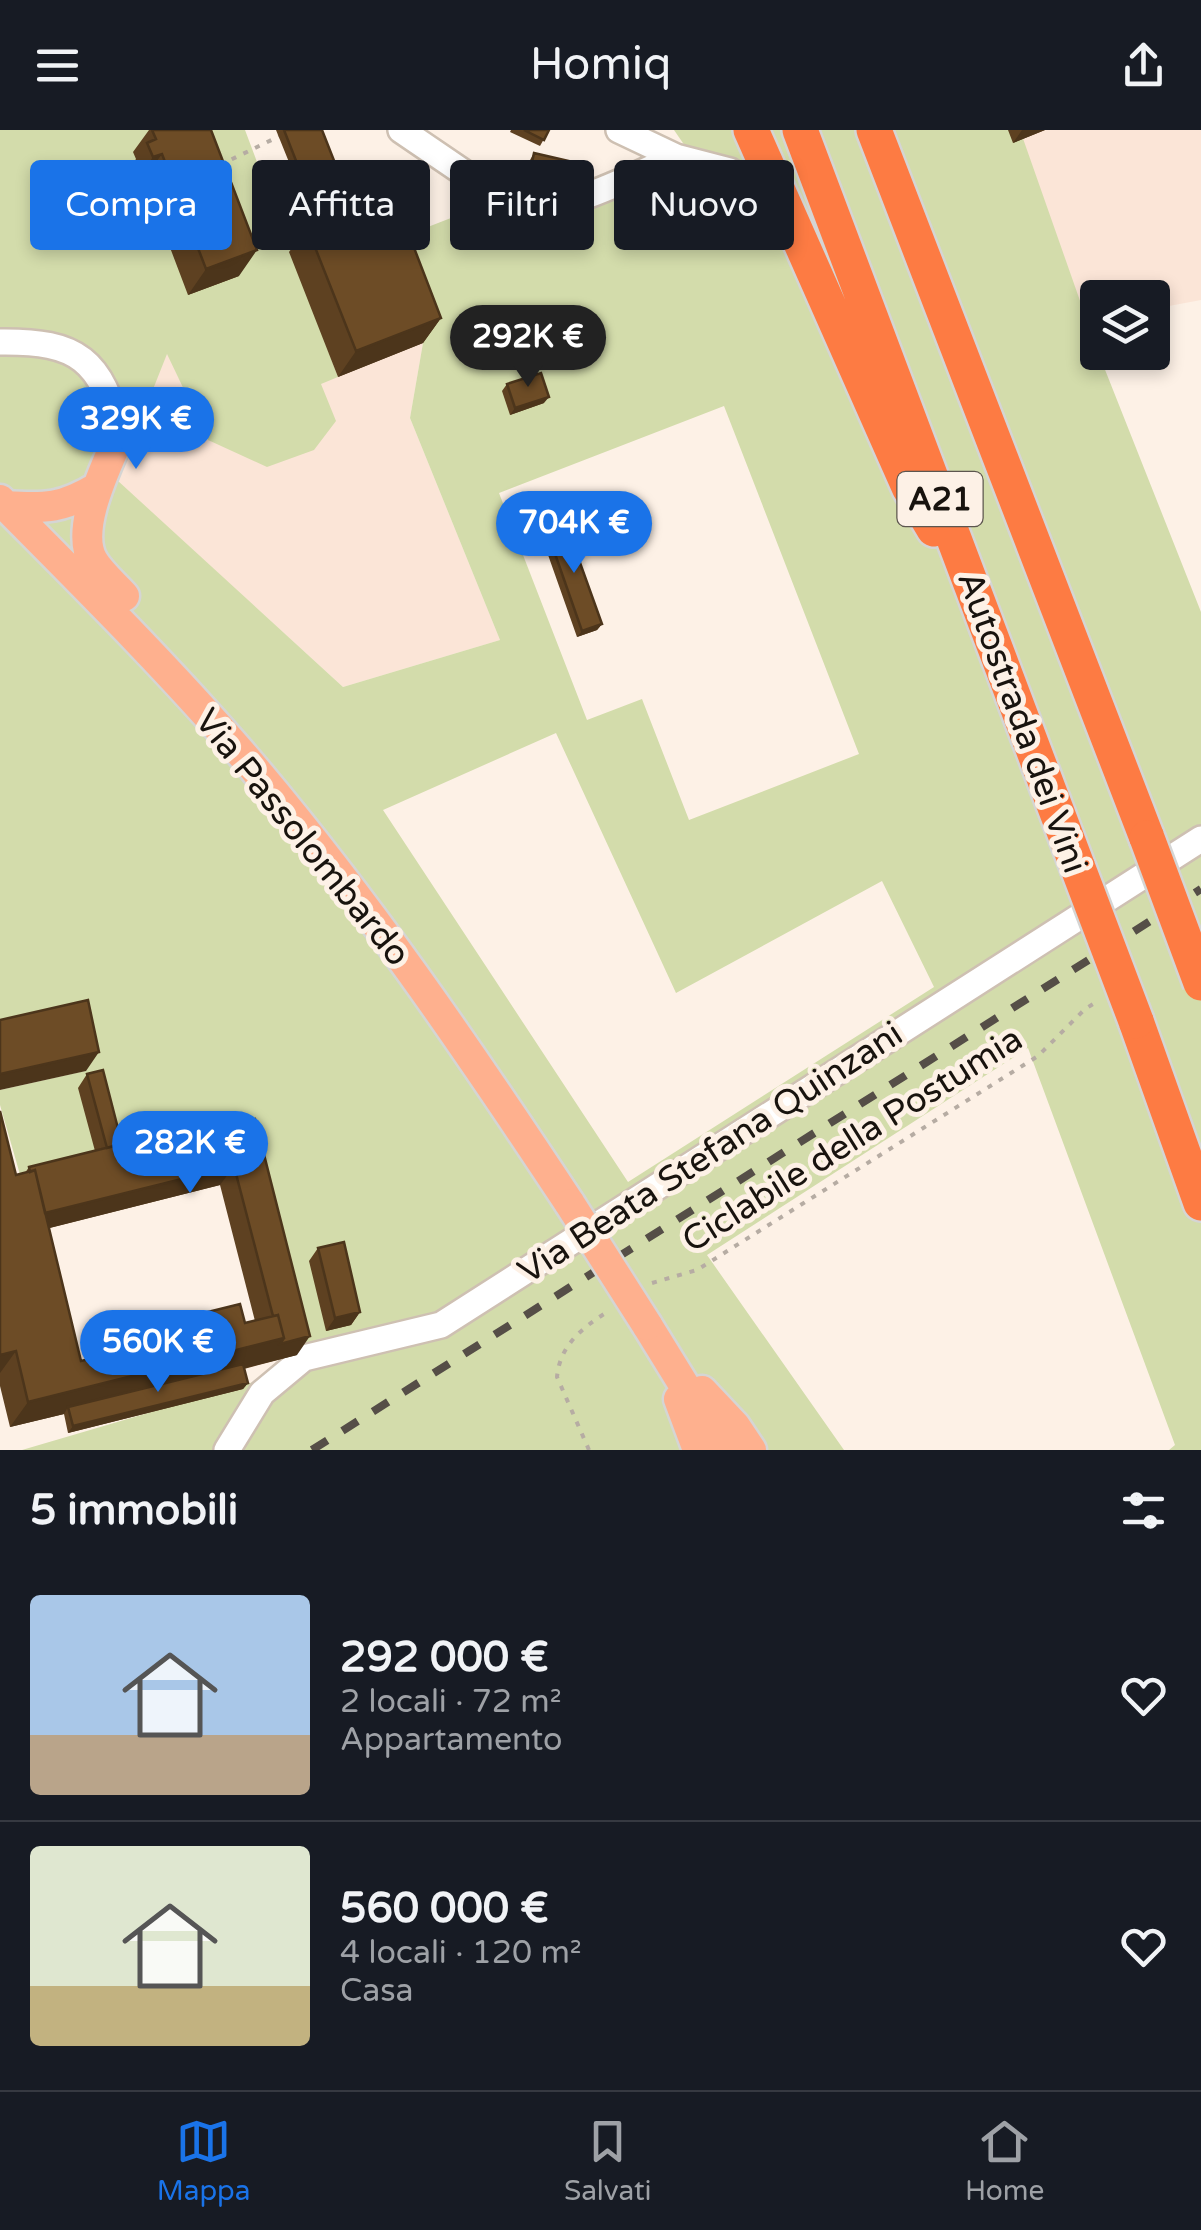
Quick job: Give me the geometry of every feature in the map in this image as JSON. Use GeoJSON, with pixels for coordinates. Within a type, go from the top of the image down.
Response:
{"type":"FeatureCollection","features":[{"type":"Feature","properties":{"kind":"highway"},"geometry":{"type":"LineString","coordinates":[[751,130],[764,160]]}},
{"type":"Feature","properties":{"kind":"highway","name":"Autostrada dei Vini"},"geometry":{"type":"LineString","coordinates":[[800,130],[1201,1203]]}},
{"type":"Feature","properties":{"kind":"highway","name":"Autostrada dei Vini"},"geometry":{"type":"LineString","coordinates":[[874,130],[1201,982]]}},
{"type":"Feature","properties":{"kind":"highway"},"geometry":{"type":"LineString","coordinates":[[886,130],[902,204]]}},
{"type":"Feature","properties":{"kind":"highway"},"geometry":{"type":"LineString","coordinates":[[794,228],[909,487],[980,606]]}},
{"type":"Feature","properties":{"kind":"main road"},"geometry":{"type":"LineString","coordinates":[[120,434],[98,486],[87,534],[91,559],[215,696],[241,753]]}},
{"type":"Feature","properties":{"kind":"main road"},"geometry":{"type":"LineString","coordinates":[[3,503],[50,508],[72,502],[98,486]]}},
{"type":"Feature","properties":{"kind":"main road","name":"Via Passolombardo"},"geometry":{"type":"LineString","coordinates":[[3,503],[113,613],[241,753],[389,940],[570,1204],[674,1371]]}},
{"type":"Feature","properties":{"kind":"main road"},"geometry":{"type":"LineString","coordinates":[[674,1371],[684,1420],[698,1450]]}},
{"type":"Feature","properties":{"kind":"main road"},"geometry":{"type":"LineString","coordinates":[[674,1371],[724,1450]]}},
{"type":"Feature","properties":{"kind":"main road"},"geometry":{"type":"LineString","coordinates":[[674,1371],[716,1403],[751,1450]]}},
{"type":"Feature","properties":{"kind":"lane"},"geometry":{"type":"LineString","coordinates":[[402,130],[473,179],[530,207],[562,204],[676,158]]}},
{"type":"Feature","properties":{"kind":"lane"},"geometry":{"type":"LineString","coordinates":[[619,130],[684,160]]}},
{"type":"Feature","properties":{"kind":"lane"},"geometry":{"type":"LineString","coordinates":[[650,130],[676,158]]}},
{"type":"Feature","properties":{"kind":"lane"},"geometry":{"type":"LineString","coordinates":[[0,342],[57,347],[87,363],[102,380],[120,434]]}},
{"type":"Feature","properties":{"kind":"lane","name":"Via Beata Stefana Quinzani"},"geometry":{"type":"LineString","coordinates":[[227,1450],[262,1392],[304,1358],[441,1324],[1201,839]]}},
{"type":"Feature","properties":{"kind":"path"},"geometry":{"type":"LineString","coordinates":[[230,160],[292,130]]}},
{"type":"Feature","properties":{"kind":"path","name":"Ciclabile della Postumia"},"geometry":{"type":"LineString","coordinates":[[650,1284],[696,1270],[1038,1056],[1101,998]]}},
{"type":"Feature","properties":{"kind":"path"},"geometry":{"type":"LineString","coordinates":[[589,1450],[558,1377],[558,1364],[570,1340],[610,1310]]}},
{"type":"Feature","properties":{"kind":"shaded area"},"geometry":{"type":"Polygon","coordinates":[[[1019,130],[1201,130],[1201,300],[1170,306],[1170,280],[1080,280],[1080,302],[1019,130]]]}},
{"type":"Feature","properties":{"kind":"shaded area"},"geometry":{"type":"Polygon","coordinates":[[[423,343],[410,418],[500,640],[343,687],[116,480],[167,353],[208,440],[321,383],[423,343]]]}},
{"type":"Feature","properties":{"kind":"green space"},"geometry":{"type":"Polygon","coordinates":[[[0,130],[245,130],[256,160],[252,160],[252,250],[290,250],[338,377],[321,384],[336,421],[314,450],[267,467],[208,440],[167,354],[117,480],[343,687],[500,640],[410,418],[423,343],[400,250],[430,250],[430,226],[450,218],[450,250],[594,250],[594,206],[614,199],[614,250],[794,250],[794,160],[695,160],[674,130],[1020,130],[1080,301],[1080,370],[1105,370],[1201,612],[1201,1450],[1169,1450],[1175,1445],[1028,1048],[707,1255],[844,1450],[22,1450],[342,1356],[297,1355],[241,1139],[23,1185],[0,1105],[0,1090],[85,1071],[0,1036],[0,130]],[[724,406],[499,493],[587,720],[642,699],[689,820],[859,754],[724,406]],[[556,733],[383,810],[628,1182],[934,987],[882,881],[676,993],[556,733]]]}},
{"type":"Feature","properties":{"kind":"building"},"geometry":{"type":"Polygon","coordinates":[[[152,130],[211,130],[222,160],[164,160],[162,154],[153,157],[147,143],[156,139],[152,130]]]}},
{"type":"Feature","properties":{"kind":"building"},"geometry":{"type":"Polygon","coordinates":[[[284,130],[322,130],[334,160],[296,160],[284,130]]]}},
{"type":"Feature","properties":{"kind":"building"},"geometry":{"type":"Polygon","coordinates":[[[524,130],[549,130],[544,140],[524,130]]]}},
{"type":"Feature","properties":{"kind":"building"},"geometry":{"type":"Polygon","coordinates":[[[534,153],[564,160],[532,160],[534,153]]]}},
{"type":"Feature","properties":{"kind":"building"},"geometry":{"type":"Polygon","coordinates":[[[232,185],[252,237],[252,250],[257,250],[206,269],[199,250],[232,250],[232,185]]]}},
{"type":"Feature","properties":{"kind":"building"},"geometry":{"type":"Polygon","coordinates":[[[316,250],[415,250],[441,318],[356,351],[316,250]]]}},
{"type":"Feature","properties":{"kind":"building"},"geometry":{"type":"Polygon","coordinates":[[[541,373],[549,397],[515,408],[507,384],[541,373]]]}},
{"type":"Feature","properties":{"kind":"building"},"geometry":{"type":"Polygon","coordinates":[[[565,521],[602,624],[582,631],[546,528],[565,521]]]}},
{"type":"Feature","properties":{"kind":"building"},"geometry":{"type":"Polygon","coordinates":[[[88,1000],[99,1052],[0,1074],[0,1020],[88,1000]]]}},
{"type":"Feature","properties":{"kind":"building"},"geometry":{"type":"Polygon","coordinates":[[[103,1070],[122,1144],[107,1148],[87,1074],[103,1070]]]}},
{"type":"Feature","properties":{"kind":"building"},"geometry":{"type":"Polygon","coordinates":[[[0,1111],[16,1175],[35,1170],[81,1361],[111,1354],[107,1337],[240,1304],[245,1323],[278,1315],[284,1338],[28,1402],[16,1351],[0,1355],[0,1111]]]}},
{"type":"Feature","properties":{"kind":"building"},"geometry":{"type":"Polygon","coordinates":[[[255,1119],[310,1336],[280,1344],[284,1338],[278,1315],[273,1316],[234,1166],[45,1213],[35,1170],[30,1172],[29,1167],[142,1139],[144,1149],[255,1119]]]}},
{"type":"Feature","properties":{"kind":"building"},"geometry":{"type":"Polygon","coordinates":[[[344,1242],[360,1312],[335,1318],[318,1248],[344,1242]]]}},
{"type":"Feature","properties":{"kind":"building"},"geometry":{"type":"Polygon","coordinates":[[[243,1364],[248,1383],[73,1426],[68,1407],[243,1364]]]}},
{"type":"Feature","properties":{"kind":"railway"},"geometry":{"type":"LineString","coordinates":[[312,1450],[1201,889]]}}]}
